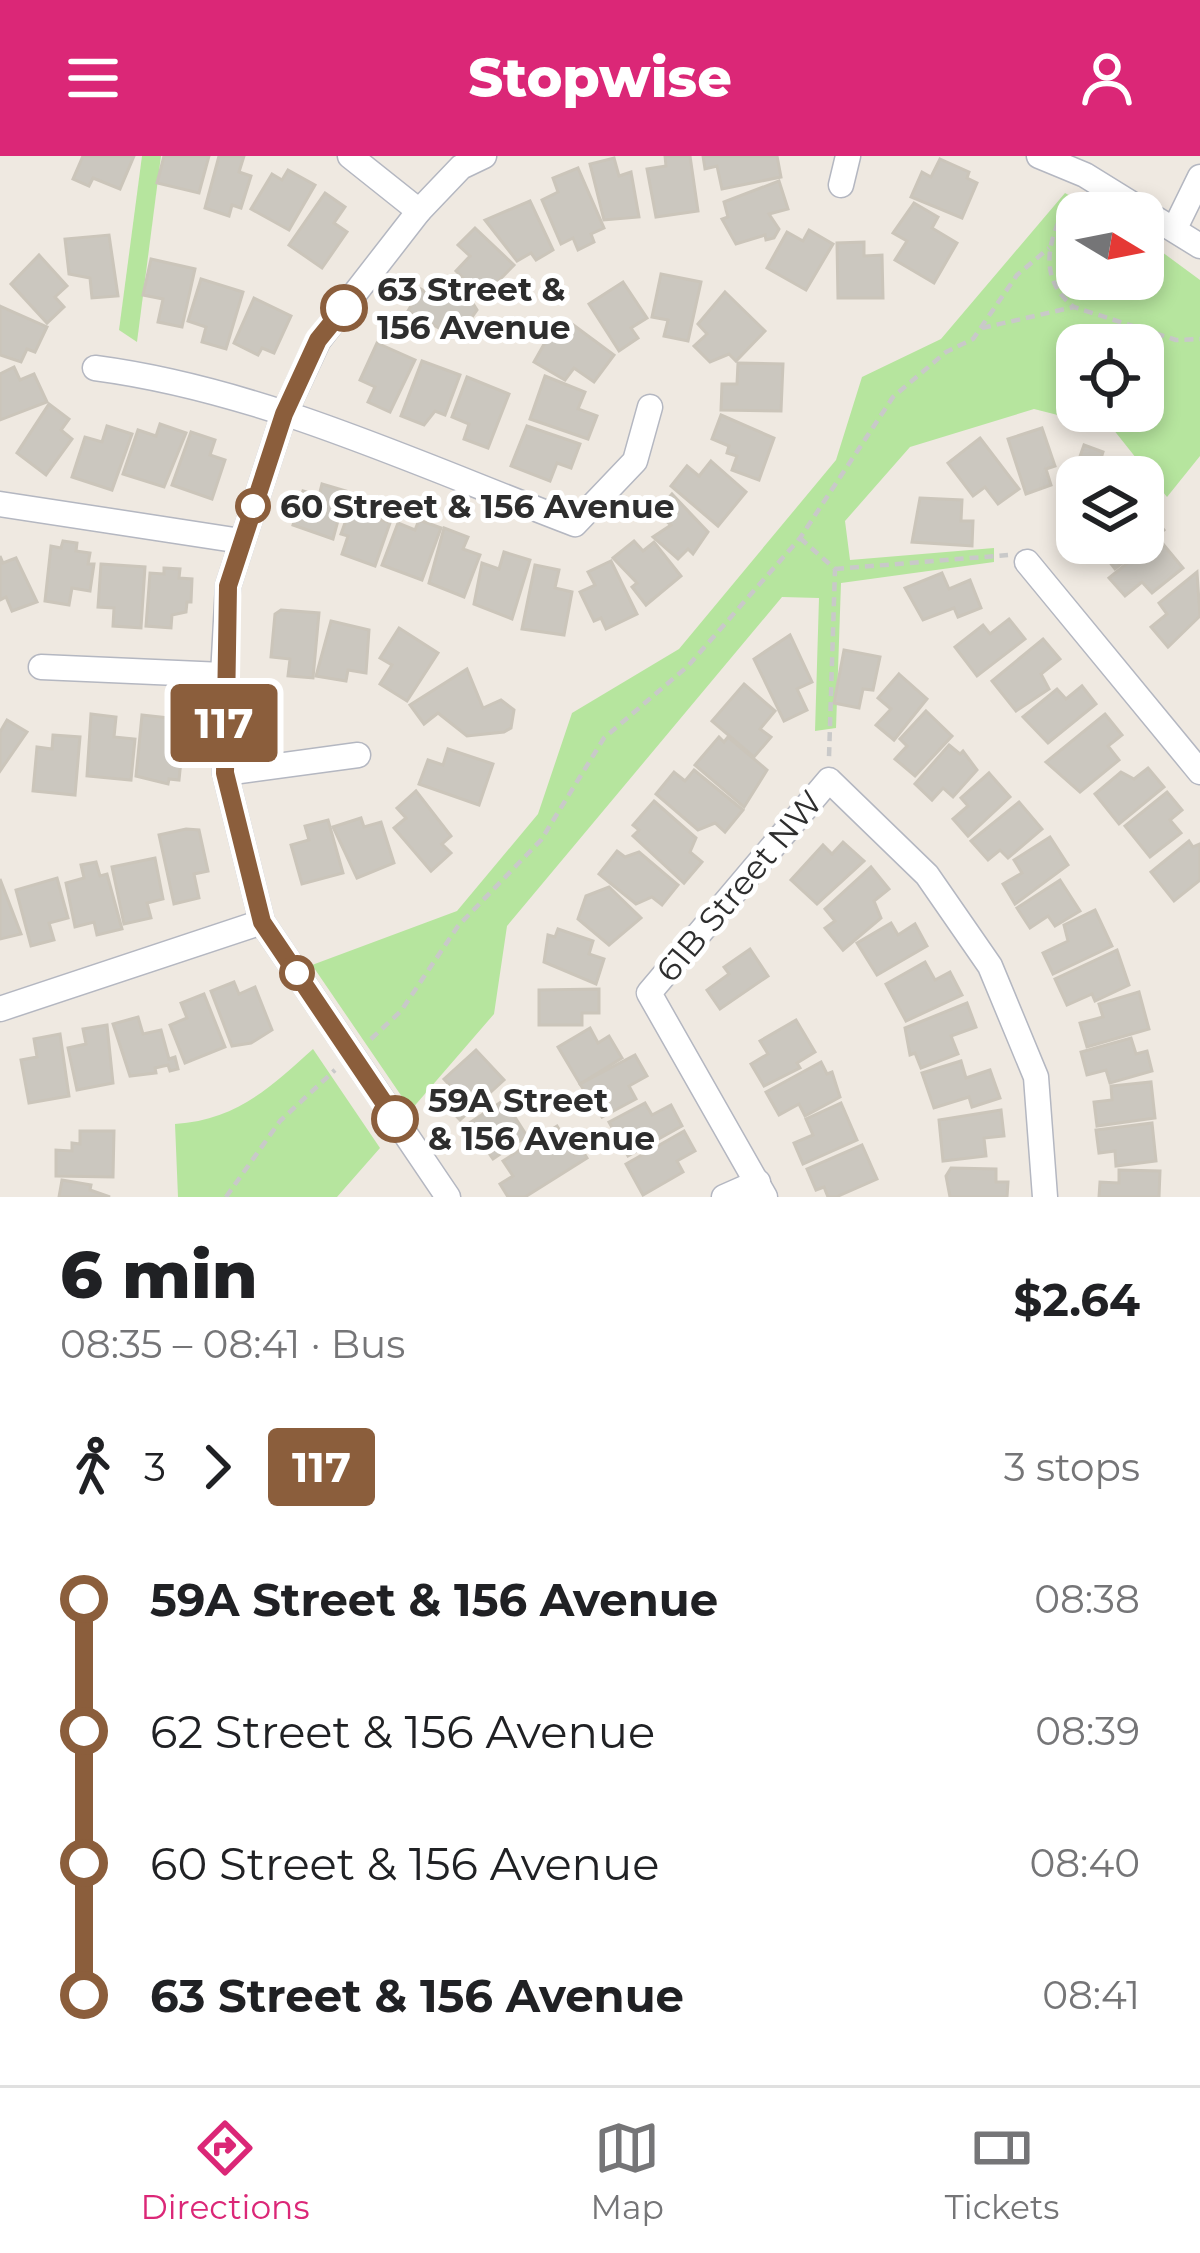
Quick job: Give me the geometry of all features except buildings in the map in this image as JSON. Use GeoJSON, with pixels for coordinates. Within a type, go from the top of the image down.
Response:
{"type":"FeatureCollection","features":[{"type":"Feature","properties":{"kind":"street"},"geometry":{"type":"LineString","coordinates":[[350,156],[419,211]]}},
{"type":"Feature","properties":{"kind":"street"},"geometry":{"type":"LineString","coordinates":[[448,1197],[262,922],[225,773],[224,675],[228,586],[284,414],[318,340],[419,211],[461,167],[484,156]]}},
{"type":"Feature","properties":{"kind":"street"},"geometry":{"type":"LineString","coordinates":[[841,185],[848,156]]}},
{"type":"Feature","properties":{"kind":"street"},"geometry":{"type":"LineString","coordinates":[[1039,156],[1085,175],[1176,226],[1200,246]]}},
{"type":"Feature","properties":{"kind":"street"},"geometry":{"type":"LineString","coordinates":[[1176,226],[1200,177]]}},
{"type":"Feature","properties":{"kind":"street"},"geometry":{"type":"LineString","coordinates":[[95,368],[172,378],[284,414],[575,524],[635,460],[650,407]]}},
{"type":"Feature","properties":{"kind":"street"},"geometry":{"type":"LineString","coordinates":[[0,504],[241,542]]}},
{"type":"Feature","properties":{"kind":"street"},"geometry":{"type":"LineString","coordinates":[[1027,562],[1200,772]]}},
{"type":"Feature","properties":{"kind":"street"},"geometry":{"type":"LineString","coordinates":[[41,667],[224,675]]}},
{"type":"Feature","properties":{"kind":"street"},"geometry":{"type":"LineString","coordinates":[[225,773],[358,755]]}},
{"type":"Feature","properties":{"kind":"street"},"geometry":{"type":"LineString","coordinates":[[830,779],[927,875],[990,966],[1036,1077],[1045,1197]]}},
{"type":"Feature","properties":{"kind":"street","name":"61B Street NW"},"geometry":{"type":"LineString","coordinates":[[762,1190],[649,993],[830,779]]}},
{"type":"Feature","properties":{"kind":"street"},"geometry":{"type":"LineString","coordinates":[[0,1009],[262,922]]}},
{"type":"Feature","properties":{"kind":"street"},"geometry":{"type":"LineString","coordinates":[[724,1197],[762,1190]]}},
{"type":"Feature","properties":{"kind":"path"},"geometry":{"type":"LineString","coordinates":[[1074,308],[1053,283],[1049,248],[1056,222],[1085,175]]}},
{"type":"Feature","properties":{"kind":"path"},"geometry":{"type":"LineString","coordinates":[[226,1197],[280,1121],[401,1011],[458,926],[541,840],[604,738],[688,666],[800,538],[892,397],[982,328],[1017,275],[1049,248]]}},
{"type":"Feature","properties":{"kind":"path"},"geometry":{"type":"LineString","coordinates":[[982,328],[1074,308],[1176,340],[1200,339]]}},
{"type":"Feature","properties":{"kind":"path"},"geometry":{"type":"LineString","coordinates":[[800,538],[835,569],[999,552],[1027,562]]}},
{"type":"Feature","properties":{"kind":"path"},"geometry":{"type":"LineString","coordinates":[[830,779],[835,569]]}},
{"type":"Feature","properties":{"kind":"green space"},"geometry":{"type":"Polygon","coordinates":[[[142,156],[161,156],[137,342],[119,330],[142,156]]]}},
{"type":"Feature","properties":{"kind":"green space"},"geometry":{"type":"Polygon","coordinates":[[[1056,204],[1056,300],[1164,300],[1164,253],[1200,280],[1200,456],[1167,497],[1164,456],[1134,456],[1115,432],[1164,432],[1164,324],[1056,324],[1056,415],[1034,409],[910,447],[845,521],[850,560],[994,548],[994,562],[841,583],[836,728],[815,731],[819,598],[782,597],[507,926],[494,1014],[411,1110],[312,965],[457,911],[538,814],[572,713],[679,649],[836,460],[862,377],[941,339],[1056,204]]]}},
{"type":"Feature","properties":{"kind":"green space"},"geometry":{"type":"Polygon","coordinates":[[[313,1049],[380,1148],[337,1197],[178,1197],[175,1124],[216,1116],[251,1100],[313,1049]]]}},
{"type":"Feature","properties":{"kind":"bus line","name":"117"},"geometry":{"type":"LineString","coordinates":[[344,308],[318,340],[284,414],[228,586],[225,773],[262,922],[395,1119]]}},
{"type":"Feature","properties":{"kind":"place","name":"63 Street & 156 Avenue"},"geometry":{"type":"Point","coordinates":[344,308]}},
{"type":"Feature","properties":{"kind":"place","name":"60 Street & 156 Avenue"},"geometry":{"type":"Point","coordinates":[253,506]}},
{"type":"Feature","properties":{"kind":"place","name":"59A Street & 156 Avenue"},"geometry":{"type":"Point","coordinates":[395,1119]}}]}
